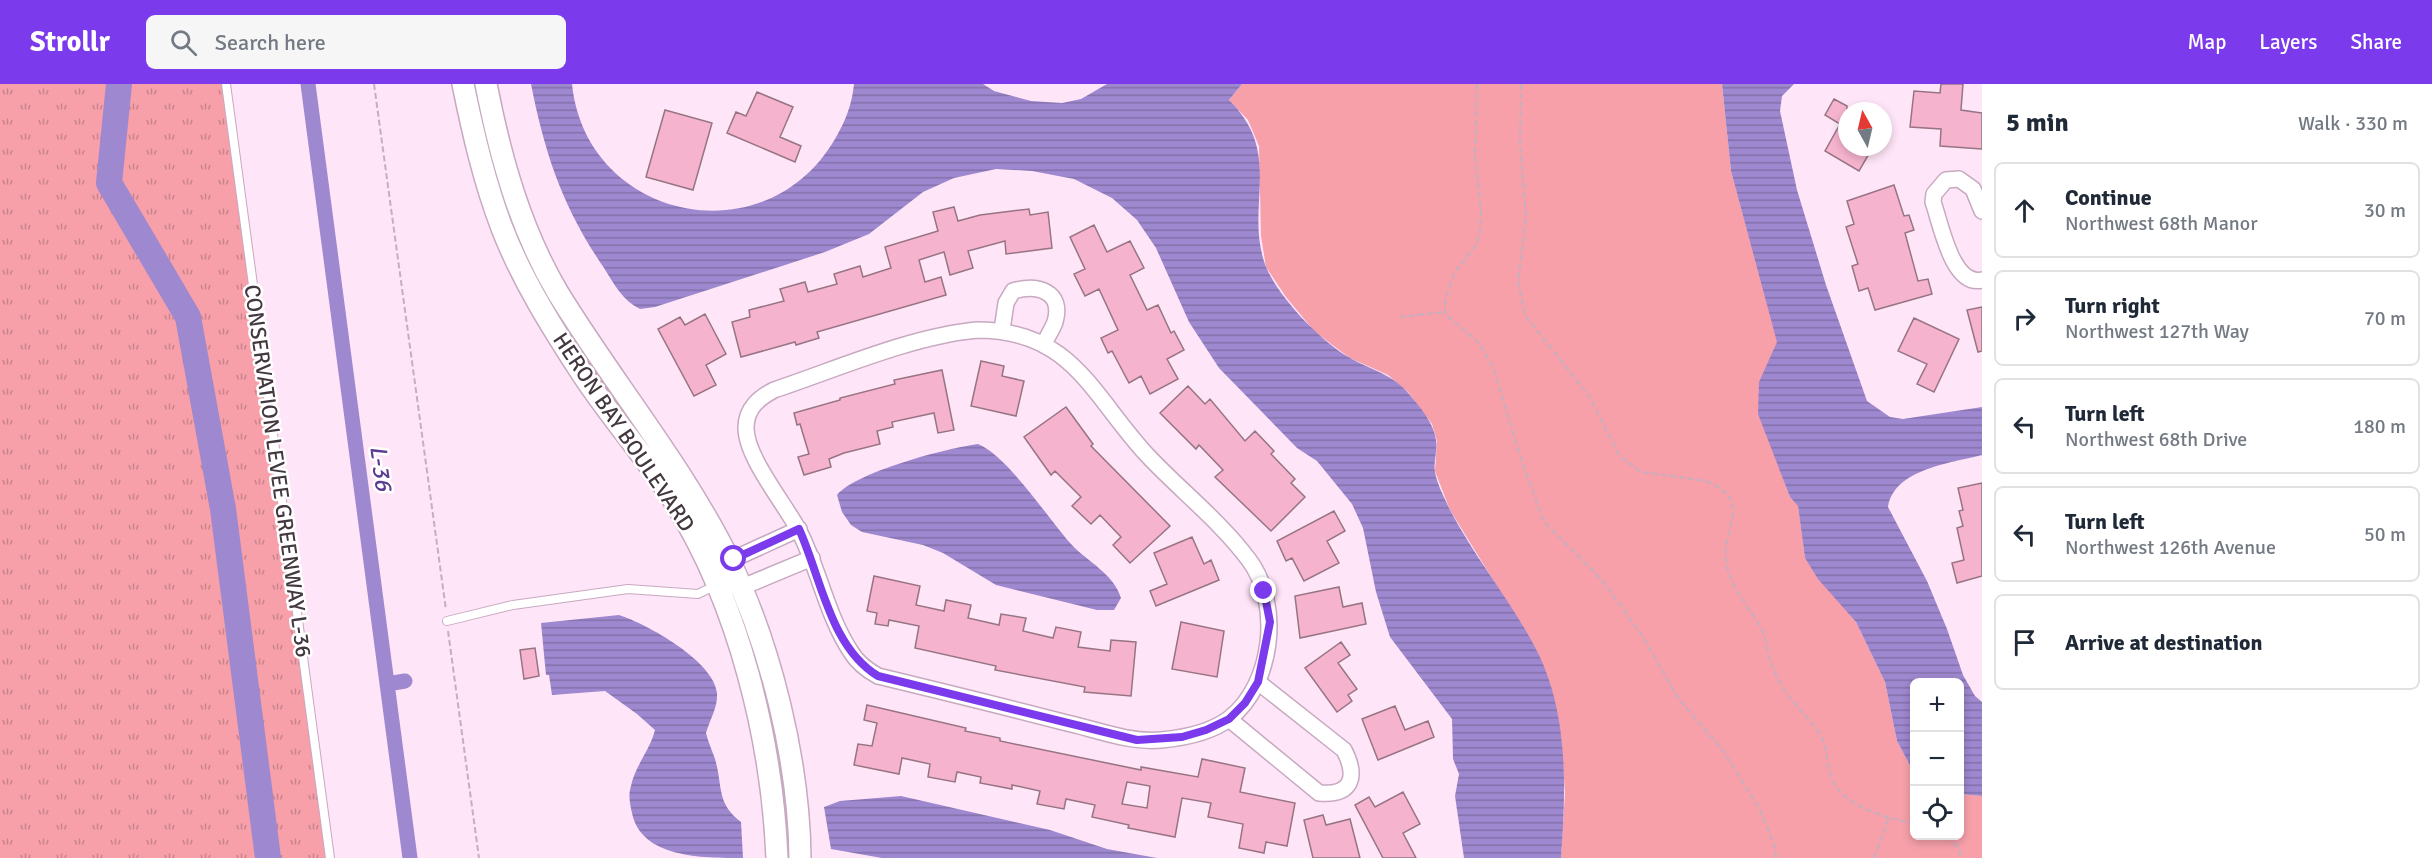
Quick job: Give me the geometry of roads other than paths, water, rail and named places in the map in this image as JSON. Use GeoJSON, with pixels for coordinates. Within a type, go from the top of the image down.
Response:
{"type":"FeatureCollection","features":[{"type":"Feature","properties":{"kind":"street","name":"HERON BAY BOULEVARD"},"geometry":{"type":"LineString","coordinates":[[463,84],[477,153],[503,230],[539,303],[584,376],[676,504],[715,579],[754,700],[772,802],[777,858]]}},
{"type":"Feature","properties":{"kind":"street","name":"HERON BAY BOULEVARD"},"geometry":{"type":"LineString","coordinates":[[486,84],[499,149],[524,224],[557,291],[664,449],[729,561],[740,588],[760,640],[778,698],[795,796],[800,858]]}},
{"type":"Feature","properties":{"kind":"street"},"geometry":{"type":"LineString","coordinates":[[1982,211],[1973,189],[1959,179],[1946,180],[1934,194],[1933,202],[1956,268],[1965,278],[1982,280]]}},
{"type":"Feature","properties":{"kind":"street"},"geometry":{"type":"LineString","coordinates":[[1002,330],[1006,303],[1013,291],[1025,287],[1038,288],[1051,295],[1056,307],[1055,322],[1044,344]]}},
{"type":"Feature","properties":{"kind":"street"},"geometry":{"type":"LineString","coordinates":[[1002,330],[1044,344],[1076,366],[1099,393],[1126,432],[1251,562],[1264,591],[1270,622],[1258,682],[1245,703],[1229,719],[1206,730],[1182,737],[1137,740],[878,676],[865,668],[851,653],[832,616],[812,558],[799,529],[752,452],[746,428],[749,411],[758,398],[774,390],[927,340],[953,333],[1002,330]]}},
{"type":"Feature","properties":{"kind":"street"},"geometry":{"type":"LineString","coordinates":[[799,529],[729,561],[715,579],[740,588],[812,558]]}},
{"type":"Feature","properties":{"kind":"street"},"geometry":{"type":"LineString","coordinates":[[1229,719],[1319,793],[1334,794],[1344,790],[1352,779],[1352,765],[1344,750],[1258,682]]}},
{"type":"Feature","properties":{"kind":"lane","name":"CONSERVATION LEVEE GREENWAY L-36"},"geometry":{"type":"LineString","coordinates":[[226,84],[330,858]]}},
{"type":"Feature","properties":{"kind":"lane"},"geometry":{"type":"LineString","coordinates":[[447,621],[513,604],[628,589],[698,594],[710,588],[715,579]]}},
{"type":"Feature","properties":{"kind":"waterway"},"geometry":{"type":"LineString","coordinates":[[119,84],[109,183],[188,317],[223,509],[268,858]]}},
{"type":"Feature","properties":{"kind":"waterway","name":"L-36"},"geometry":{"type":"LineString","coordinates":[[308,84],[410,858]]}},
{"type":"Feature","properties":{"kind":"waterway"},"geometry":{"type":"LineString","coordinates":[[387,684],[405,681]]}}]}
